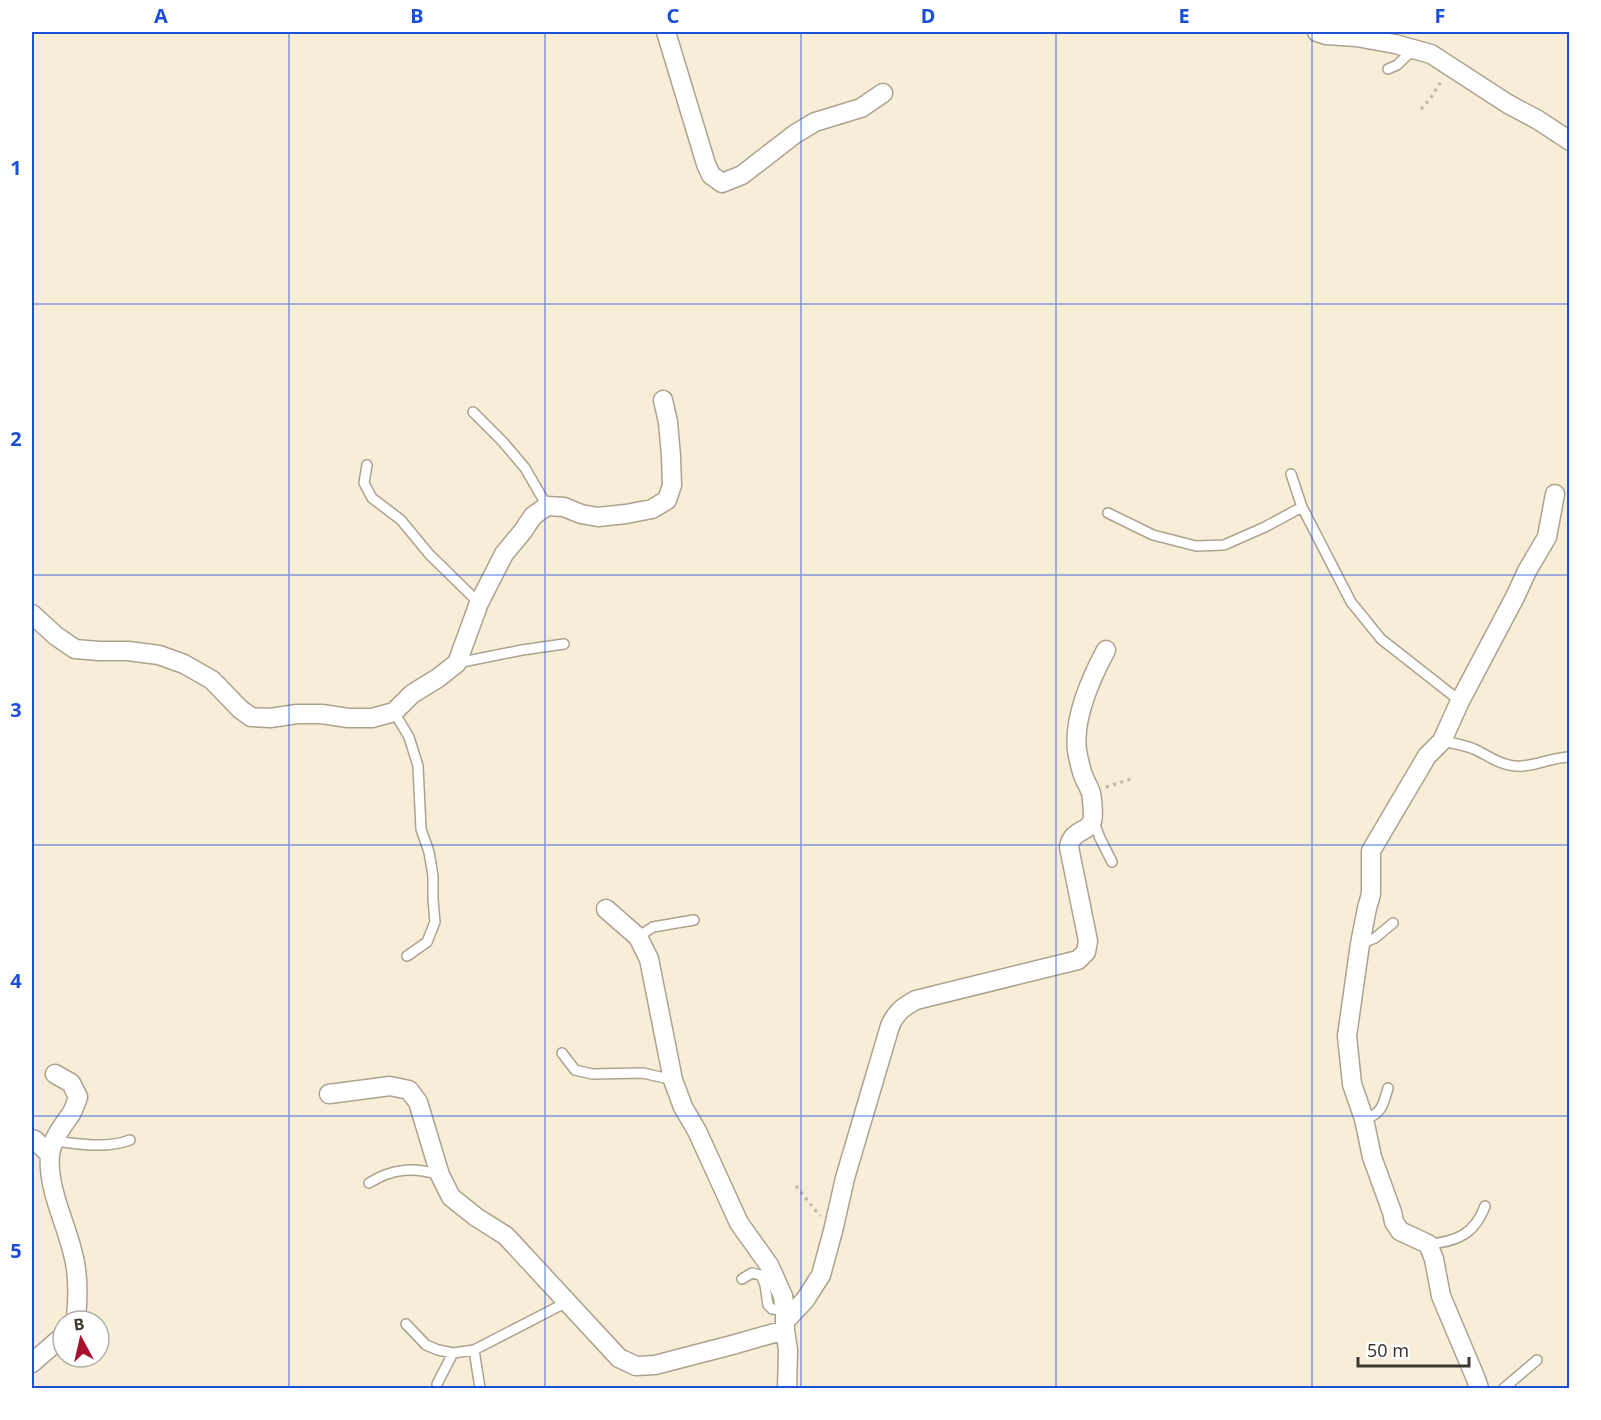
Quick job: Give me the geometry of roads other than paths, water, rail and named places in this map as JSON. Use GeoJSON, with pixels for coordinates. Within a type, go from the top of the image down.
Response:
{"type":"FeatureCollection","features":[{"type":"Feature","properties":{"kind":"street"},"geometry":{"type":"LineString","coordinates":[[666,32],[706,164],[711,175],[722,183],[742,175],[795,134],[815,122],[861,108],[883,93]]}},
{"type":"Feature","properties":{"kind":"street"},"geometry":{"type":"LineString","coordinates":[[1317,32],[1326,35],[1356,37],[1431,54],[1569,141]]}},
{"type":"Feature","properties":{"kind":"street"},"geometry":{"type":"LineString","coordinates":[[32,614],[56,636],[75,649],[138,652],[159,655],[184,664],[212,680],[251,717],[270,718],[322,714],[348,718],[372,718],[394,712],[412,694],[457,663],[479,603],[504,554],[533,516],[547,506],[564,507],[581,514],[598,517],[652,509],[667,500],[672,485],[671,456],[663,399]]}},
{"type":"Feature","properties":{"kind":"street"},"geometry":{"type":"LineString","coordinates":[[1479,1389],[1441,1296],[1434,1259],[1428,1244],[1400,1231],[1394,1222],[1372,1157],[1364,1119],[1352,1084],[1347,1036],[1366,908],[1371,894],[1371,851],[1427,756],[1442,741],[1460,701],[1547,537],[1555,494]]}},
{"type":"Feature","properties":{"kind":"street"},"geometry":{"type":"LineString","coordinates":[[329,1094],[390,1086],[410,1090],[418,1102],[440,1175],[451,1197],[476,1217],[506,1236],[619,1359],[636,1366],[655,1365],[785,1320],[805,1299],[821,1275],[854,1147],[895,1015],[903,1007],[916,1000],[1078,960],[1086,952],[1088,940],[1069,847],[1070,840],[1088,827],[1093,820],[1091,794],[1082,774],[1076,732],[1079,714],[1095,669],[1106,650]]}},
{"type":"Feature","properties":{"kind":"street"},"geometry":{"type":"LineString","coordinates":[[606,909],[638,937],[649,959],[673,1080],[683,1107],[697,1131],[739,1224],[769,1265],[783,1296],[788,1350],[787,1389]]}},
{"type":"Feature","properties":{"kind":"street"},"geometry":{"type":"LineString","coordinates":[[55,1074],[71,1083],[78,1097],[72,1112],[59,1130],[52,1148],[52,1179],[74,1255],[78,1291],[77,1309]]}},
{"type":"Feature","properties":{"kind":"street"},"geometry":{"type":"LineString","coordinates":[[32,1139],[52,1148]]}},
{"type":"Feature","properties":{"kind":"street"},"geometry":{"type":"LineString","coordinates":[[32,1363],[51,1346]]}},
{"type":"Feature","properties":{"kind":"lane"},"geometry":{"type":"LineString","coordinates":[[1388,69],[1397,65],[1414,49]]}},
{"type":"Feature","properties":{"kind":"lane"},"geometry":{"type":"LineString","coordinates":[[473,412],[525,468],[547,506]]}},
{"type":"Feature","properties":{"kind":"lane"},"geometry":{"type":"LineString","coordinates":[[367,465],[364,483],[372,498],[401,520],[429,554],[479,603]]}},
{"type":"Feature","properties":{"kind":"lane"},"geometry":{"type":"LineString","coordinates":[[1291,474],[1302,507],[1351,602],[1381,639],[1460,701]]}},
{"type":"Feature","properties":{"kind":"lane"},"geometry":{"type":"LineString","coordinates":[[1108,513],[1153,535],[1196,546],[1224,545],[1302,507]]}},
{"type":"Feature","properties":{"kind":"lane"},"geometry":{"type":"LineString","coordinates":[[457,663],[564,644]]}},
{"type":"Feature","properties":{"kind":"lane"},"geometry":{"type":"LineString","coordinates":[[394,712],[409,737],[418,766],[421,829],[429,852],[433,876],[435,922],[427,942],[407,956]]}},
{"type":"Feature","properties":{"kind":"lane"},"geometry":{"type":"LineString","coordinates":[[1442,741],[1473,748],[1507,765],[1518,766],[1557,757],[1569,757]]}},
{"type":"Feature","properties":{"kind":"lane"},"geometry":{"type":"LineString","coordinates":[[1093,820],[1112,862]]}},
{"type":"Feature","properties":{"kind":"lane"},"geometry":{"type":"LineString","coordinates":[[638,937],[653,927],[694,920]]}},
{"type":"Feature","properties":{"kind":"lane"},"geometry":{"type":"LineString","coordinates":[[1360,944],[1376,938],[1393,923]]}},
{"type":"Feature","properties":{"kind":"lane"},"geometry":{"type":"LineString","coordinates":[[562,1053],[574,1070],[592,1074],[643,1073],[673,1080]]}},
{"type":"Feature","properties":{"kind":"lane"},"geometry":{"type":"LineString","coordinates":[[1364,1119],[1374,1116],[1381,1108],[1388,1088]]}},
{"type":"Feature","properties":{"kind":"lane"},"geometry":{"type":"LineString","coordinates":[[52,1148],[119,1144],[130,1140]]}},
{"type":"Feature","properties":{"kind":"lane"},"geometry":{"type":"LineString","coordinates":[[369,1182],[380,1176],[403,1170],[423,1169],[440,1175]]}},
{"type":"Feature","properties":{"kind":"lane"},"geometry":{"type":"LineString","coordinates":[[1428,1244],[1460,1237],[1472,1230],[1485,1206]]}},
{"type":"Feature","properties":{"kind":"lane"},"geometry":{"type":"LineString","coordinates":[[742,1279],[752,1273],[761,1275],[768,1305],[785,1320]]}},
{"type":"Feature","properties":{"kind":"lane"},"geometry":{"type":"LineString","coordinates":[[406,1324],[426,1345],[453,1353],[474,1350],[567,1302]]}},
{"type":"Feature","properties":{"kind":"lane"},"geometry":{"type":"LineString","coordinates":[[474,1350],[480,1389]]}},
{"type":"Feature","properties":{"kind":"lane"},"geometry":{"type":"LineString","coordinates":[[437,1384],[453,1353]]}},
{"type":"Feature","properties":{"kind":"lane"},"geometry":{"type":"LineString","coordinates":[[1504,1389],[1537,1360]]}}]}
